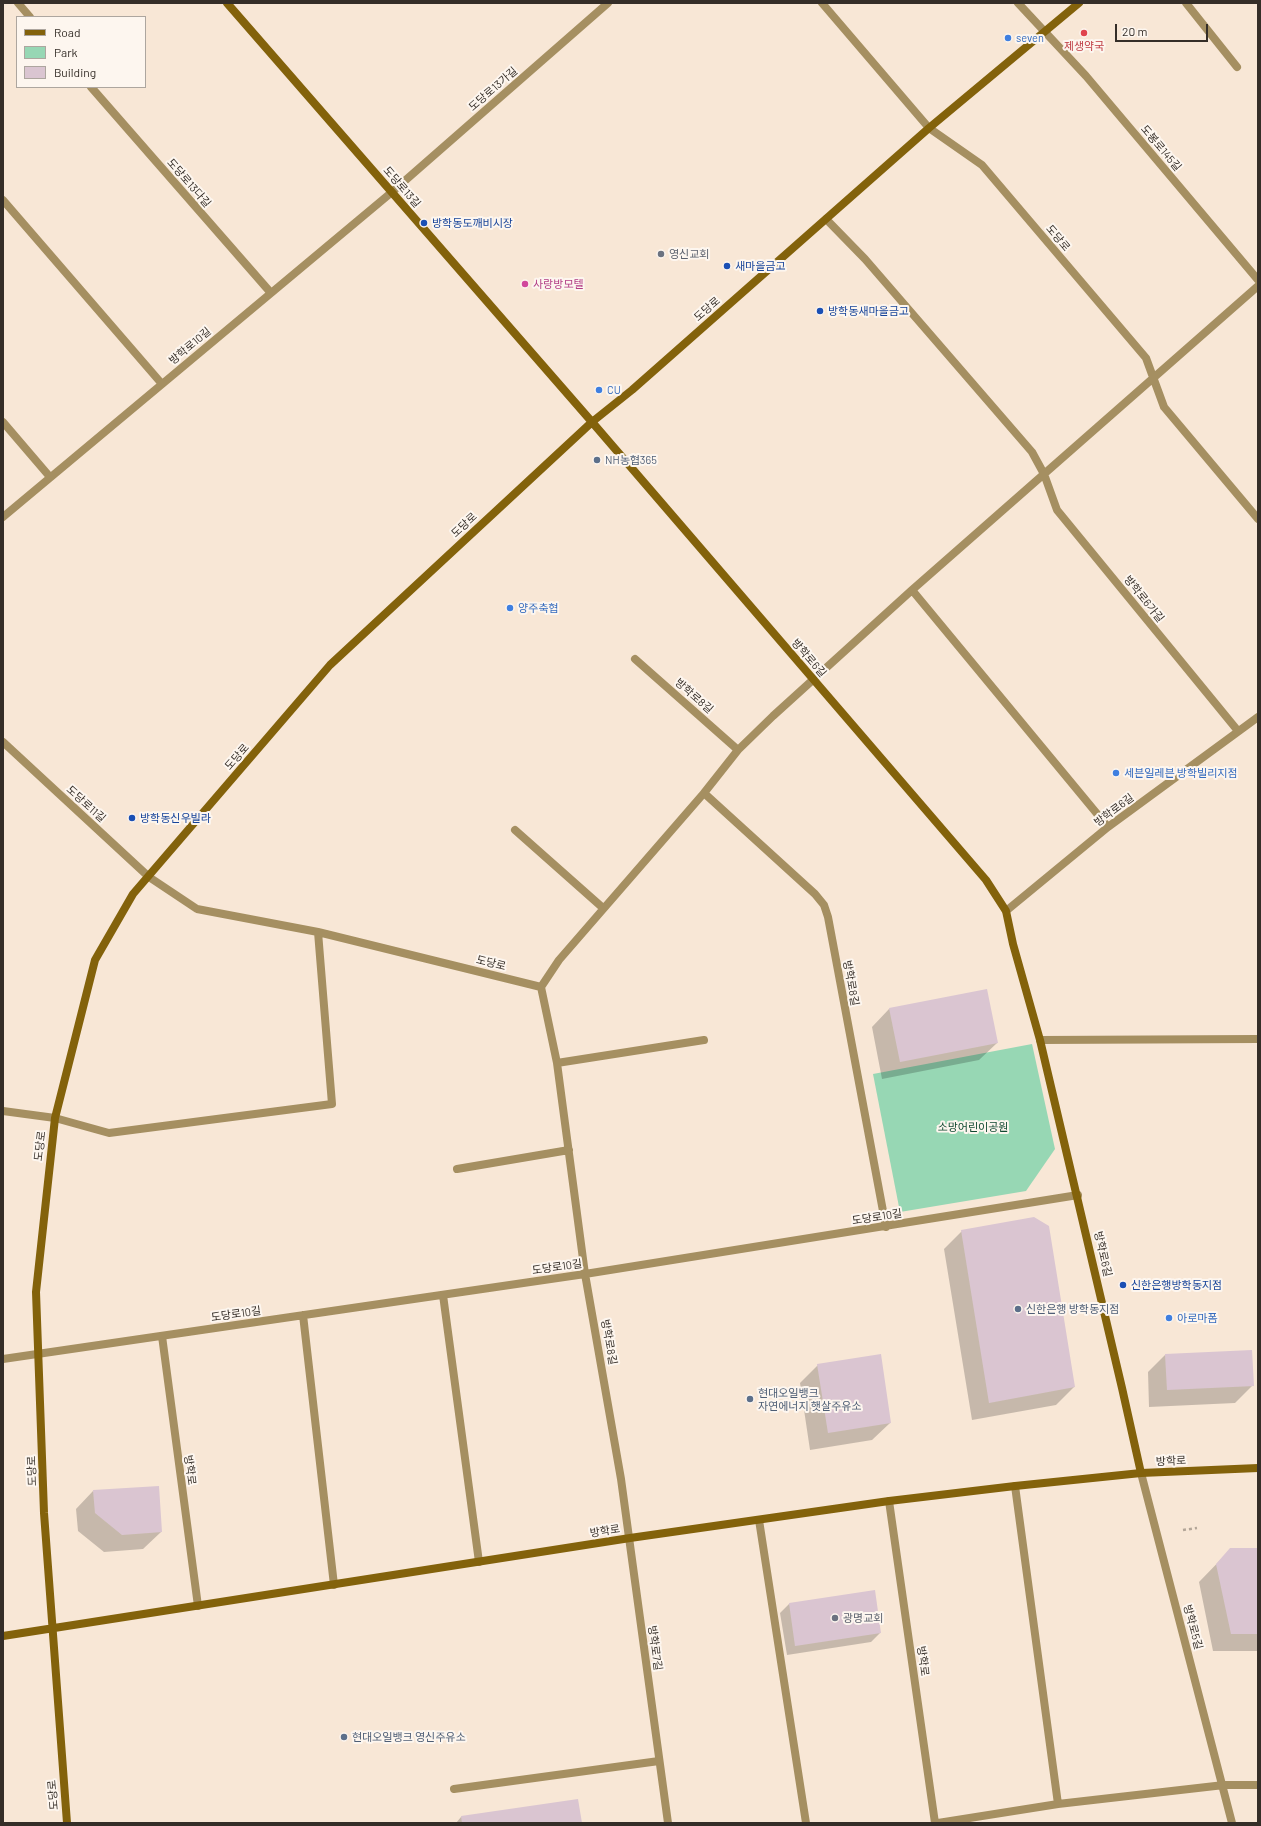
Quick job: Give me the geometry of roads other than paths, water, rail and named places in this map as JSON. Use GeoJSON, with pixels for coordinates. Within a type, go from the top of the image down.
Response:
{"type":"FeatureCollection","features":[{"type":"Feature","properties":{"kind":"main road","name":"도당로13길"},"geometry":{"type":"LineString","coordinates":[[227,3],[592,422]]}},
{"type":"Feature","properties":{"kind":"main road","name":"도당로"},"geometry":{"type":"LineString","coordinates":[[67,1823],[51,1629],[44,1513],[36,1292],[55,1118],[95,960],[130,900],[330,665],[592,422],[632,390],[929,128],[1079,3]]}},
{"type":"Feature","properties":{"kind":"main road","name":"방학로6길"},"geometry":{"type":"LineString","coordinates":[[592,422],[986,880],[1006,911],[1013,944],[1040,1040],[1078,1195],[1141,1473]]}},
{"type":"Feature","properties":{"kind":"main road","name":"방학로"},"geometry":{"type":"LineString","coordinates":[[3,1636],[630,1538],[889,1501],[1141,1473],[1258,1468]]}},
{"type":"Feature","properties":{"kind":"street"},"geometry":{"type":"LineString","coordinates":[[18,3],[29,16]]}},
{"type":"Feature","properties":{"kind":"street","name":"도당로13가길"},"geometry":{"type":"LineString","coordinates":[[392,192],[608,3]]}},
{"type":"Feature","properties":{"kind":"street"},"geometry":{"type":"LineString","coordinates":[[822,3],[929,128]]}},
{"type":"Feature","properties":{"kind":"street","name":"도봉로145길"},"geometry":{"type":"LineString","coordinates":[[1018,3],[1086,76],[1258,280]]}},
{"type":"Feature","properties":{"kind":"street"},"geometry":{"type":"LineString","coordinates":[[1186,3],[1237,67]]}},
{"type":"Feature","properties":{"kind":"street","name":"도당로13다길"},"geometry":{"type":"LineString","coordinates":[[92,88],[271,293]]}},
{"type":"Feature","properties":{"kind":"street","name":"도당로"},"geometry":{"type":"LineString","coordinates":[[929,128],[982,165],[1146,358],[1154,378]]}},
{"type":"Feature","properties":{"kind":"street","name":"방학로10길"},"geometry":{"type":"LineString","coordinates":[[3,517],[392,192]]}},
{"type":"Feature","properties":{"kind":"street"},"geometry":{"type":"LineString","coordinates":[[3,200],[162,384]]}},
{"type":"Feature","properties":{"kind":"street"},"geometry":{"type":"LineString","coordinates":[[826,219],[865,259],[1032,452],[1044,474]]}},
{"type":"Feature","properties":{"kind":"street"},"geometry":{"type":"LineString","coordinates":[[541,987],[558,960],[704,792],[738,750],[912,590],[1258,286]]}},
{"type":"Feature","properties":{"kind":"street"},"geometry":{"type":"LineString","coordinates":[[1154,378],[1164,407],[1258,519]]}},
{"type":"Feature","properties":{"kind":"street"},"geometry":{"type":"LineString","coordinates":[[3,422],[50,477]]}},
{"type":"Feature","properties":{"kind":"street","name":"방학로6가길"},"geometry":{"type":"LineString","coordinates":[[1044,474],[1057,510],[1238,731]]}},
{"type":"Feature","properties":{"kind":"street"},"geometry":{"type":"LineString","coordinates":[[912,590],[1108,827]]}},
{"type":"Feature","properties":{"kind":"street","name":"방학로8길"},"geometry":{"type":"LineString","coordinates":[[634,659],[738,750]]}},
{"type":"Feature","properties":{"kind":"street","name":"방학로6길"},"geometry":{"type":"LineString","coordinates":[[1006,911],[1108,827],[1258,717]]}},
{"type":"Feature","properties":{"kind":"street","name":"도당로11길"},"geometry":{"type":"LineString","coordinates":[[4,747],[149,877]]}},
{"type":"Feature","properties":{"kind":"street","name":"방학로8길"},"geometry":{"type":"LineString","coordinates":[[704,792],[815,894],[824,905],[828,917],[886,1227]]}},
{"type":"Feature","properties":{"kind":"street"},"geometry":{"type":"LineString","coordinates":[[515,830],[604,908]]}},
{"type":"Feature","properties":{"kind":"street","name":"도당로"},"geometry":{"type":"LineString","coordinates":[[149,877],[197,909],[318,932],[541,987]]}},
{"type":"Feature","properties":{"kind":"street","name":"도당로"},"geometry":{"type":"LineString","coordinates":[[3,1111],[55,1118],[109,1133],[332,1104],[318,932]]}},
{"type":"Feature","properties":{"kind":"street","name":"방학로8길"},"geometry":{"type":"LineString","coordinates":[[541,987],[556,1063],[586,1274],[630,1538]]}},
{"type":"Feature","properties":{"kind":"street"},"geometry":{"type":"LineString","coordinates":[[1040,1040],[1258,1039]]}},
{"type":"Feature","properties":{"kind":"street"},"geometry":{"type":"LineString","coordinates":[[556,1063],[704,1040]]}},
{"type":"Feature","properties":{"kind":"street"},"geometry":{"type":"LineString","coordinates":[[457,1169],[569,1150]]}},
{"type":"Feature","properties":{"kind":"street","name":"도당로10길"},"geometry":{"type":"LineString","coordinates":[[3,1359],[586,1274],[1078,1195]]}},
{"type":"Feature","properties":{"kind":"street"},"geometry":{"type":"LineString","coordinates":[[443,1295],[478,1562]]}},
{"type":"Feature","properties":{"kind":"street"},"geometry":{"type":"LineString","coordinates":[[303,1315],[334,1585]]}},
{"type":"Feature","properties":{"kind":"street","name":"방학로"},"geometry":{"type":"LineString","coordinates":[[162,1336],[198,1606]]}},
{"type":"Feature","properties":{"kind":"street","name":"방학로5길"},"geometry":{"type":"LineString","coordinates":[[1141,1473],[1224,1786],[1232,1823]]}},
{"type":"Feature","properties":{"kind":"street"},"geometry":{"type":"LineString","coordinates":[[1015,1486],[1058,1804]]}},
{"type":"Feature","properties":{"kind":"street","name":"방학로"},"geometry":{"type":"LineString","coordinates":[[889,1501],[936,1823]]}},
{"type":"Feature","properties":{"kind":"street"},"geometry":{"type":"LineString","coordinates":[[760,1520],[806,1823]]}},
{"type":"Feature","properties":{"kind":"street","name":"방학로7길"},"geometry":{"type":"LineString","coordinates":[[630,1538],[668,1823]]}},
{"type":"Feature","properties":{"kind":"street"},"geometry":{"type":"LineString","coordinates":[[454,1788],[659,1761]]}},
{"type":"Feature","properties":{"kind":"street"},"geometry":{"type":"LineString","coordinates":[[936,1823],[1058,1804],[1224,1786],[1258,1786]]}},
{"type":"Feature","properties":{"kind":"place","name":"제생약국"},"geometry":{"type":"Point","coordinates":[1084,33]}},
{"type":"Feature","properties":{"kind":"place","name":"seven"},"geometry":{"type":"Point","coordinates":[1008,38]}},
{"type":"Feature","properties":{"kind":"place","name":"방학동도깨비시장"},"geometry":{"type":"Point","coordinates":[424,223]}},
{"type":"Feature","properties":{"kind":"place","name":"영신교회"},"geometry":{"type":"Point","coordinates":[661,254]}},
{"type":"Feature","properties":{"kind":"place","name":"새마을금고"},"geometry":{"type":"Point","coordinates":[727,266]}},
{"type":"Feature","properties":{"kind":"place","name":"사랑방모텔"},"geometry":{"type":"Point","coordinates":[525,284]}},
{"type":"Feature","properties":{"kind":"place","name":"방학동새마을금고"},"geometry":{"type":"Point","coordinates":[820,311]}},
{"type":"Feature","properties":{"kind":"place","name":"CU"},"geometry":{"type":"Point","coordinates":[599,390]}},
{"type":"Feature","properties":{"kind":"place","name":"NH농협365"},"geometry":{"type":"Point","coordinates":[597,460]}},
{"type":"Feature","properties":{"kind":"place","name":"양주축협"},"geometry":{"type":"Point","coordinates":[510,608]}},
{"type":"Feature","properties":{"kind":"place","name":"세븐일레븐 방학빌리지점"},"geometry":{"type":"Point","coordinates":[1116,773]}},
{"type":"Feature","properties":{"kind":"place","name":"방학동신우빌라"},"geometry":{"type":"Point","coordinates":[132,818]}},
{"type":"Feature","properties":{"kind":"place","name":"신한은행방학동지점"},"geometry":{"type":"Point","coordinates":[1123,1285]}},
{"type":"Feature","properties":{"kind":"place","name":"신한은행 방학동지점"},"geometry":{"type":"Point","coordinates":[1018,1309]}},
{"type":"Feature","properties":{"kind":"place","name":"아로마폼"},"geometry":{"type":"Point","coordinates":[1169,1318]}},
{"type":"Feature","properties":{"kind":"place","name":"현대오일뱅크 자연에너지 햇살주유소"},"geometry":{"type":"Point","coordinates":[750,1399]}},
{"type":"Feature","properties":{"kind":"place","name":"광명교회"},"geometry":{"type":"Point","coordinates":[835,1618]}},
{"type":"Feature","properties":{"kind":"place","name":"현대오일뱅크 영신주유소"},"geometry":{"type":"Point","coordinates":[344,1737]}},
{"type":"Feature","properties":{"kind":"park label","name":"소망어린이공원"},"geometry":{"type":"Point","coordinates":[973,1127]}}]}
